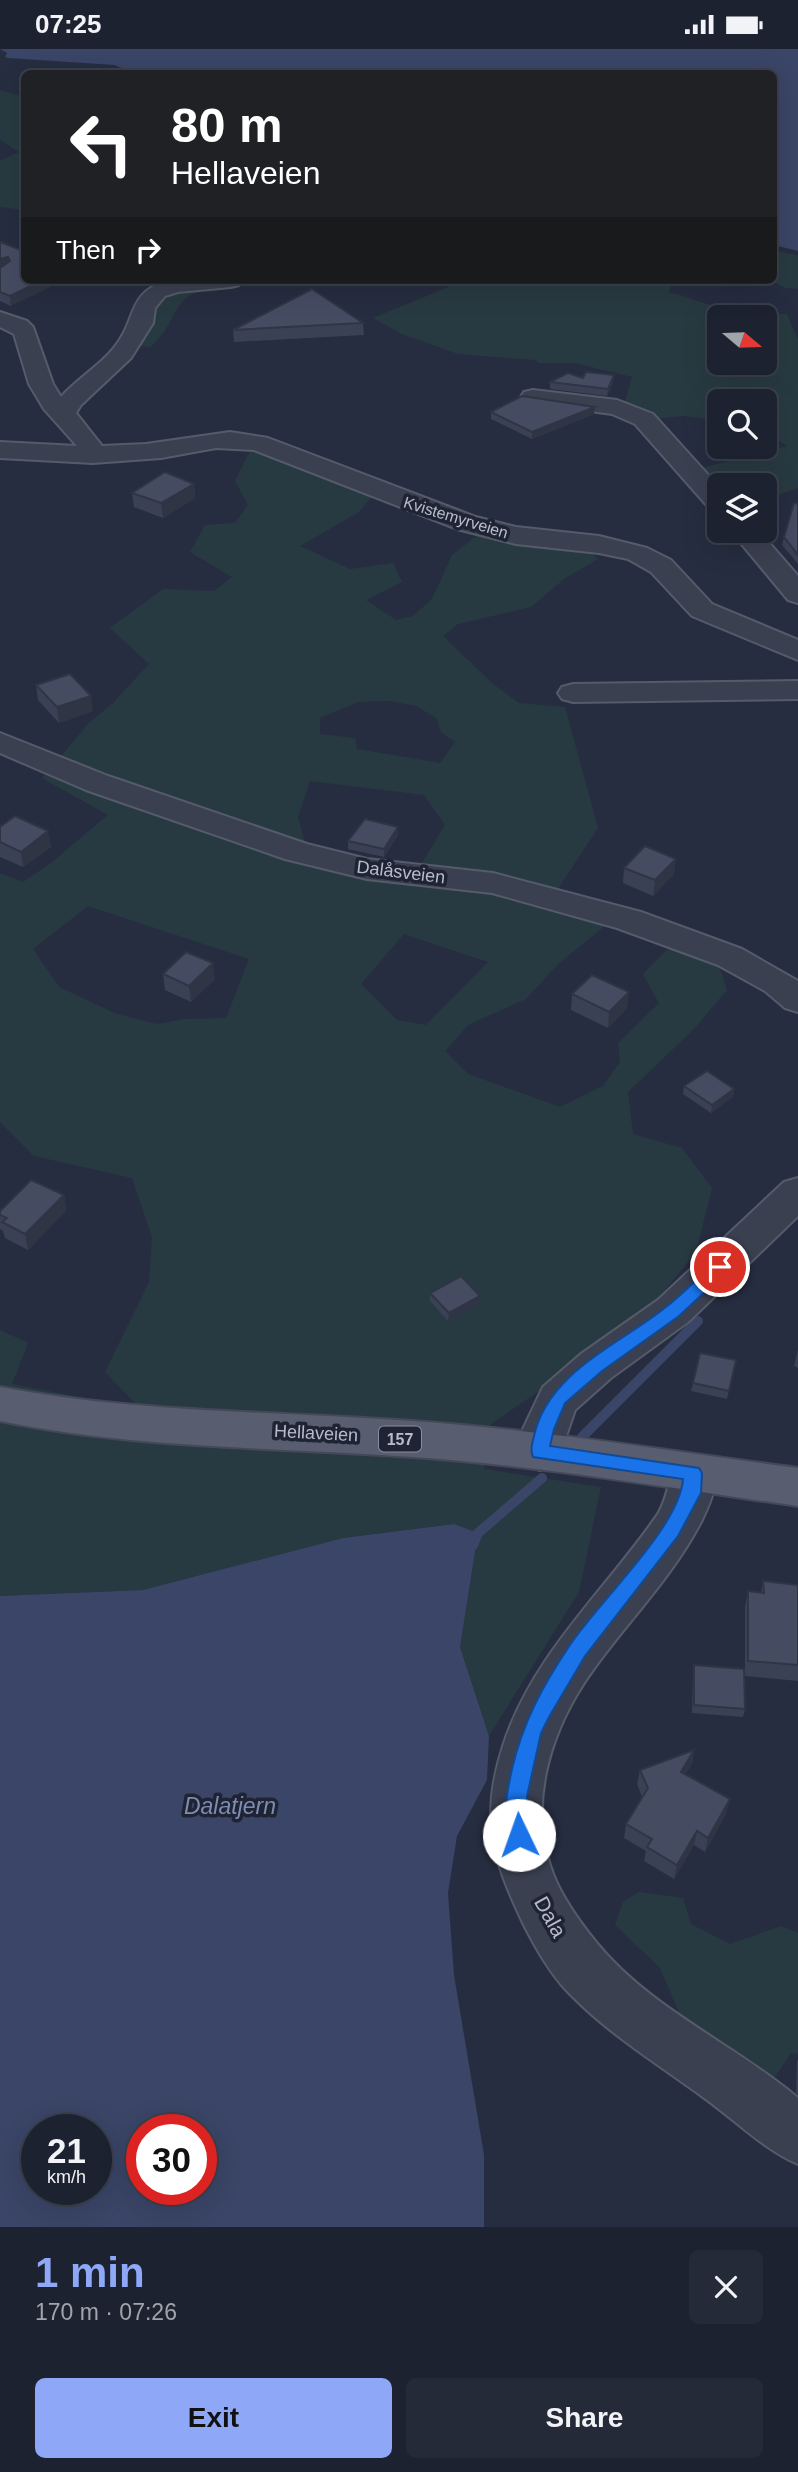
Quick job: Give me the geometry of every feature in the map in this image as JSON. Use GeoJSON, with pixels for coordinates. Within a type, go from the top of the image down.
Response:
{"type":"FeatureCollection","features":[{"type":"Feature","properties":{"kind":"main road","name":"Hellaveien"},"geometry":{"type":"LineString","coordinates":[[0,1403],[62,1416],[126,1423],[414,1439],[540,1452],[798,1487]]}},
{"type":"Feature","properties":{"kind":"street"},"geometry":{"type":"LineString","coordinates":[[62,414],[72,400],[123,353],[141,323],[144,307],[157,291],[186,284]]}},
{"type":"Feature","properties":{"kind":"street"},"geometry":{"type":"LineString","coordinates":[[0,319],[19,326],[25,332],[41,384],[53,404],[88,442],[93,455]]}},
{"type":"Feature","properties":{"kind":"street"},"geometry":{"type":"LineString","coordinates":[[533,397],[617,407],[644,419],[707,490]]}},
{"type":"Feature","properties":{"kind":"street","name":"Kvistemyrveien"},"geometry":{"type":"LineString","coordinates":[[0,450],[93,455],[151,451],[211,439],[259,443],[465,523],[524,537],[614,548],[639,555],[663,567],[690,601],[702,610],[798,651]]}},
{"type":"Feature","properties":{"kind":"street"},"geometry":{"type":"LineString","coordinates":[[754,543],[798,594]]}},
{"type":"Feature","properties":{"kind":"street"},"geometry":{"type":"LineString","coordinates":[[572,693],[798,690]]}},
{"type":"Feature","properties":{"kind":"street","name":"Dalåsveien"},"geometry":{"type":"LineString","coordinates":[[0,742],[97,783],[297,852],[366,869],[493,883],[571,902],[649,927],[706,946],[763,973],[798,1000]]}},
{"type":"Feature","properties":{"kind":"street"},"geometry":{"type":"LineString","coordinates":[[540,1452],[545,1429],[558,1399],[596,1366],[683,1303],[755,1230],[798,1192]]}},
{"type":"Feature","properties":{"kind":"street","name":"Dala"},"geometry":{"type":"LineString","coordinates":[[692,1473],[691,1493],[671,1531],[578,1650],[541,1711],[528,1744],[516,1796],[519,1835],[525,1870],[552,1923],[592,1978],[655,2030],[744,2089],[798,2135]]}},
{"type":"Feature","properties":{"kind":"shaded area"},"geometry":{"type":"Polygon","coordinates":[[[0,90],[21,96],[21,210],[0,207],[0,161],[19,152],[0,140],[0,90]]]}},
{"type":"Feature","properties":{"kind":"shaded area"},"geometry":{"type":"Polygon","coordinates":[[[777,252],[798,255],[798,289],[777,284],[777,252]]]}},
{"type":"Feature","properties":{"kind":"shaded area"},"geometry":{"type":"Polygon","coordinates":[[[162,284],[232,284],[188,297],[161,336],[150,347],[135,345],[162,284]]]}},
{"type":"Feature","properties":{"kind":"shaded area"},"geometry":{"type":"Polygon","coordinates":[[[455,284],[672,284],[669,292],[710,305],[707,305],[707,375],[777,375],[777,314],[787,314],[798,340],[798,488],[777,495],[777,473],[707,473],[707,478],[698,469],[737,459],[777,459],[777,449],[787,446],[777,440],[777,389],[707,389],[707,419],[682,416],[653,419],[624,406],[632,377],[575,363],[539,363],[535,360],[458,354],[402,334],[373,318],[455,284]]]}},
{"type":"Feature","properties":{"kind":"shaded area"},"geometry":{"type":"Polygon","coordinates":[[[268,444],[381,485],[359,512],[300,546],[350,569],[393,563],[402,582],[366,600],[396,620],[413,616],[432,599],[452,555],[480,533],[587,550],[598,559],[564,579],[531,607],[458,624],[443,636],[493,684],[519,703],[565,707],[598,828],[546,907],[606,925],[558,964],[526,999],[468,1025],[445,1051],[468,1074],[560,1107],[603,1086],[620,1062],[618,1043],[659,1003],[643,974],[668,949],[718,962],[727,990],[695,1028],[628,1092],[633,1134],[682,1148],[712,1188],[696,1252],[637,1324],[491,1424],[484,1469],[601,1487],[579,1592],[489,1736],[460,1647],[478,1534],[454,1524],[343,1538],[143,1590],[0,1596],[0,1330],[28,1343],[12,1384],[141,1409],[105,1372],[149,1282],[152,1237],[132,1178],[34,1156],[0,1122],[0,873],[23,882],[51,863],[108,815],[42,778],[88,724],[113,703],[149,664],[110,628],[163,589],[214,591],[232,577],[190,552],[205,525],[235,523],[248,505],[235,481],[249,453],[268,444]],[[389,701],[358,702],[320,718],[320,734],[355,738],[357,749],[440,763],[455,742],[441,732],[436,718],[416,706],[389,701]],[[310,781],[298,817],[311,867],[411,881],[445,825],[424,795],[310,781]],[[88,906],[33,949],[59,987],[117,1014],[157,1024],[185,1019],[226,1018],[249,959],[88,906]],[[404,934],[361,984],[397,1020],[426,1025],[488,962],[404,934]]]}},
{"type":"Feature","properties":{"kind":"shaded area"},"geometry":{"type":"Polygon","coordinates":[[[639,1892],[683,1898],[691,1924],[730,1944],[781,1926],[798,1933],[798,2054],[791,2053],[772,2081],[687,2031],[660,1968],[615,1925],[623,1902],[639,1892]]]}},
{"type":"Feature","properties":{"kind":"water"},"geometry":{"type":"Polygon","coordinates":[[[0,49],[798,49],[798,251],[777,246],[777,70],[127,70],[114,65],[8,58],[5,57],[7,53],[0,49]]]}},
{"type":"Feature","properties":{"kind":"water","name":"Dalatjern"},"geometry":{"type":"Polygon","coordinates":[[[454,1524],[478,1533],[460,1647],[489,1736],[487,1780],[457,1836],[448,1893],[454,1975],[484,2155],[484,2227],[0,2227],[0,1596],[143,1590],[343,1538],[454,1524]]]}},
{"type":"Feature","properties":{"kind":"building"},"geometry":{"type":"Polygon","coordinates":[[[0,242],[21,250],[21,284],[35,284],[10,296],[0,292],[0,268],[10,261],[8,257],[0,259],[0,242]]]}},
{"type":"Feature","properties":{"kind":"building"},"geometry":{"type":"Polygon","coordinates":[[[312,289],[363,323],[233,330],[312,289]]]}},
{"type":"Feature","properties":{"kind":"building"},"geometry":{"type":"Polygon","coordinates":[[[586,372],[614,375],[608,389],[550,382],[568,373],[583,378],[586,372]]]}},
{"type":"Feature","properties":{"kind":"building"},"geometry":{"type":"Polygon","coordinates":[[[522,396],[595,407],[532,432],[491,412],[522,396]]]}},
{"type":"Feature","properties":{"kind":"building"},"geometry":{"type":"Polygon","coordinates":[[[165,472],[194,484],[161,503],[132,493],[165,472]]]}},
{"type":"Feature","properties":{"kind":"building"},"geometry":{"type":"Polygon","coordinates":[[[794,503],[798,504],[798,555],[784,537],[794,503]]]}},
{"type":"Feature","properties":{"kind":"building"},"geometry":{"type":"Polygon","coordinates":[[[70,674],[91,696],[57,707],[36,685],[70,674]]]}},
{"type":"Feature","properties":{"kind":"building"},"geometry":{"type":"Polygon","coordinates":[[[15,816],[48,831],[21,852],[0,842],[0,827],[15,816]]]}},
{"type":"Feature","properties":{"kind":"building"},"geometry":{"type":"Polygon","coordinates":[[[365,819],[398,827],[384,849],[348,841],[365,819]]]}},
{"type":"Feature","properties":{"kind":"building"},"geometry":{"type":"Polygon","coordinates":[[[645,846],[676,859],[655,880],[624,868],[645,846]]]}},
{"type":"Feature","properties":{"kind":"building"},"geometry":{"type":"Polygon","coordinates":[[[186,952],[213,963],[189,986],[163,974],[186,952]]]}},
{"type":"Feature","properties":{"kind":"building"},"geometry":{"type":"Polygon","coordinates":[[[592,975],[629,992],[609,1012],[572,994],[592,975]]]}},
{"type":"Feature","properties":{"kind":"building"},"geometry":{"type":"Polygon","coordinates":[[[707,1071],[734,1089],[712,1105],[684,1086],[707,1071]]]}},
{"type":"Feature","properties":{"kind":"building"},"geometry":{"type":"Polygon","coordinates":[[[31,1180],[64,1195],[25,1234],[2,1222],[7,1218],[0,1215],[0,1211],[31,1180]]]}},
{"type":"Feature","properties":{"kind":"building"},"geometry":{"type":"Polygon","coordinates":[[[461,1276],[480,1296],[449,1313],[430,1293],[461,1276]]]}},
{"type":"Feature","properties":{"kind":"building"},"geometry":{"type":"Polygon","coordinates":[[[700,1353],[736,1360],[729,1391],[693,1383],[700,1353]]]}},
{"type":"Feature","properties":{"kind":"building"},"geometry":{"type":"Polygon","coordinates":[[[763,1581],[798,1585],[798,1665],[748,1661],[748,1591],[764,1593],[763,1581]]]}},
{"type":"Feature","properties":{"kind":"building"},"geometry":{"type":"Polygon","coordinates":[[[694,1665],[744,1669],[745,1709],[694,1705],[694,1665]]]}},
{"type":"Feature","properties":{"kind":"building"},"geometry":{"type":"Polygon","coordinates":[[[694,1750],[681,1772],[730,1799],[708,1838],[697,1831],[677,1865],[647,1847],[652,1839],[626,1824],[648,1788],[640,1770],[694,1750]]]}},
{"type":"Feature","properties":{"kind":"waterway"},"geometry":{"type":"LineString","coordinates":[[582,1437],[698,1321]]}},
{"type":"Feature","properties":{"kind":"waterway"},"geometry":{"type":"LineString","coordinates":[[473,1545],[478,1533],[542,1478]]}},
{"type":"Feature","properties":{"kind":"route"},"geometry":{"type":"LineString","coordinates":[[519,1835],[516,1796],[531,1733],[541,1711],[578,1650],[671,1531],[691,1493],[692,1473],[540,1452],[545,1429],[558,1399],[596,1366],[673,1311],[720,1267]]}}]}
